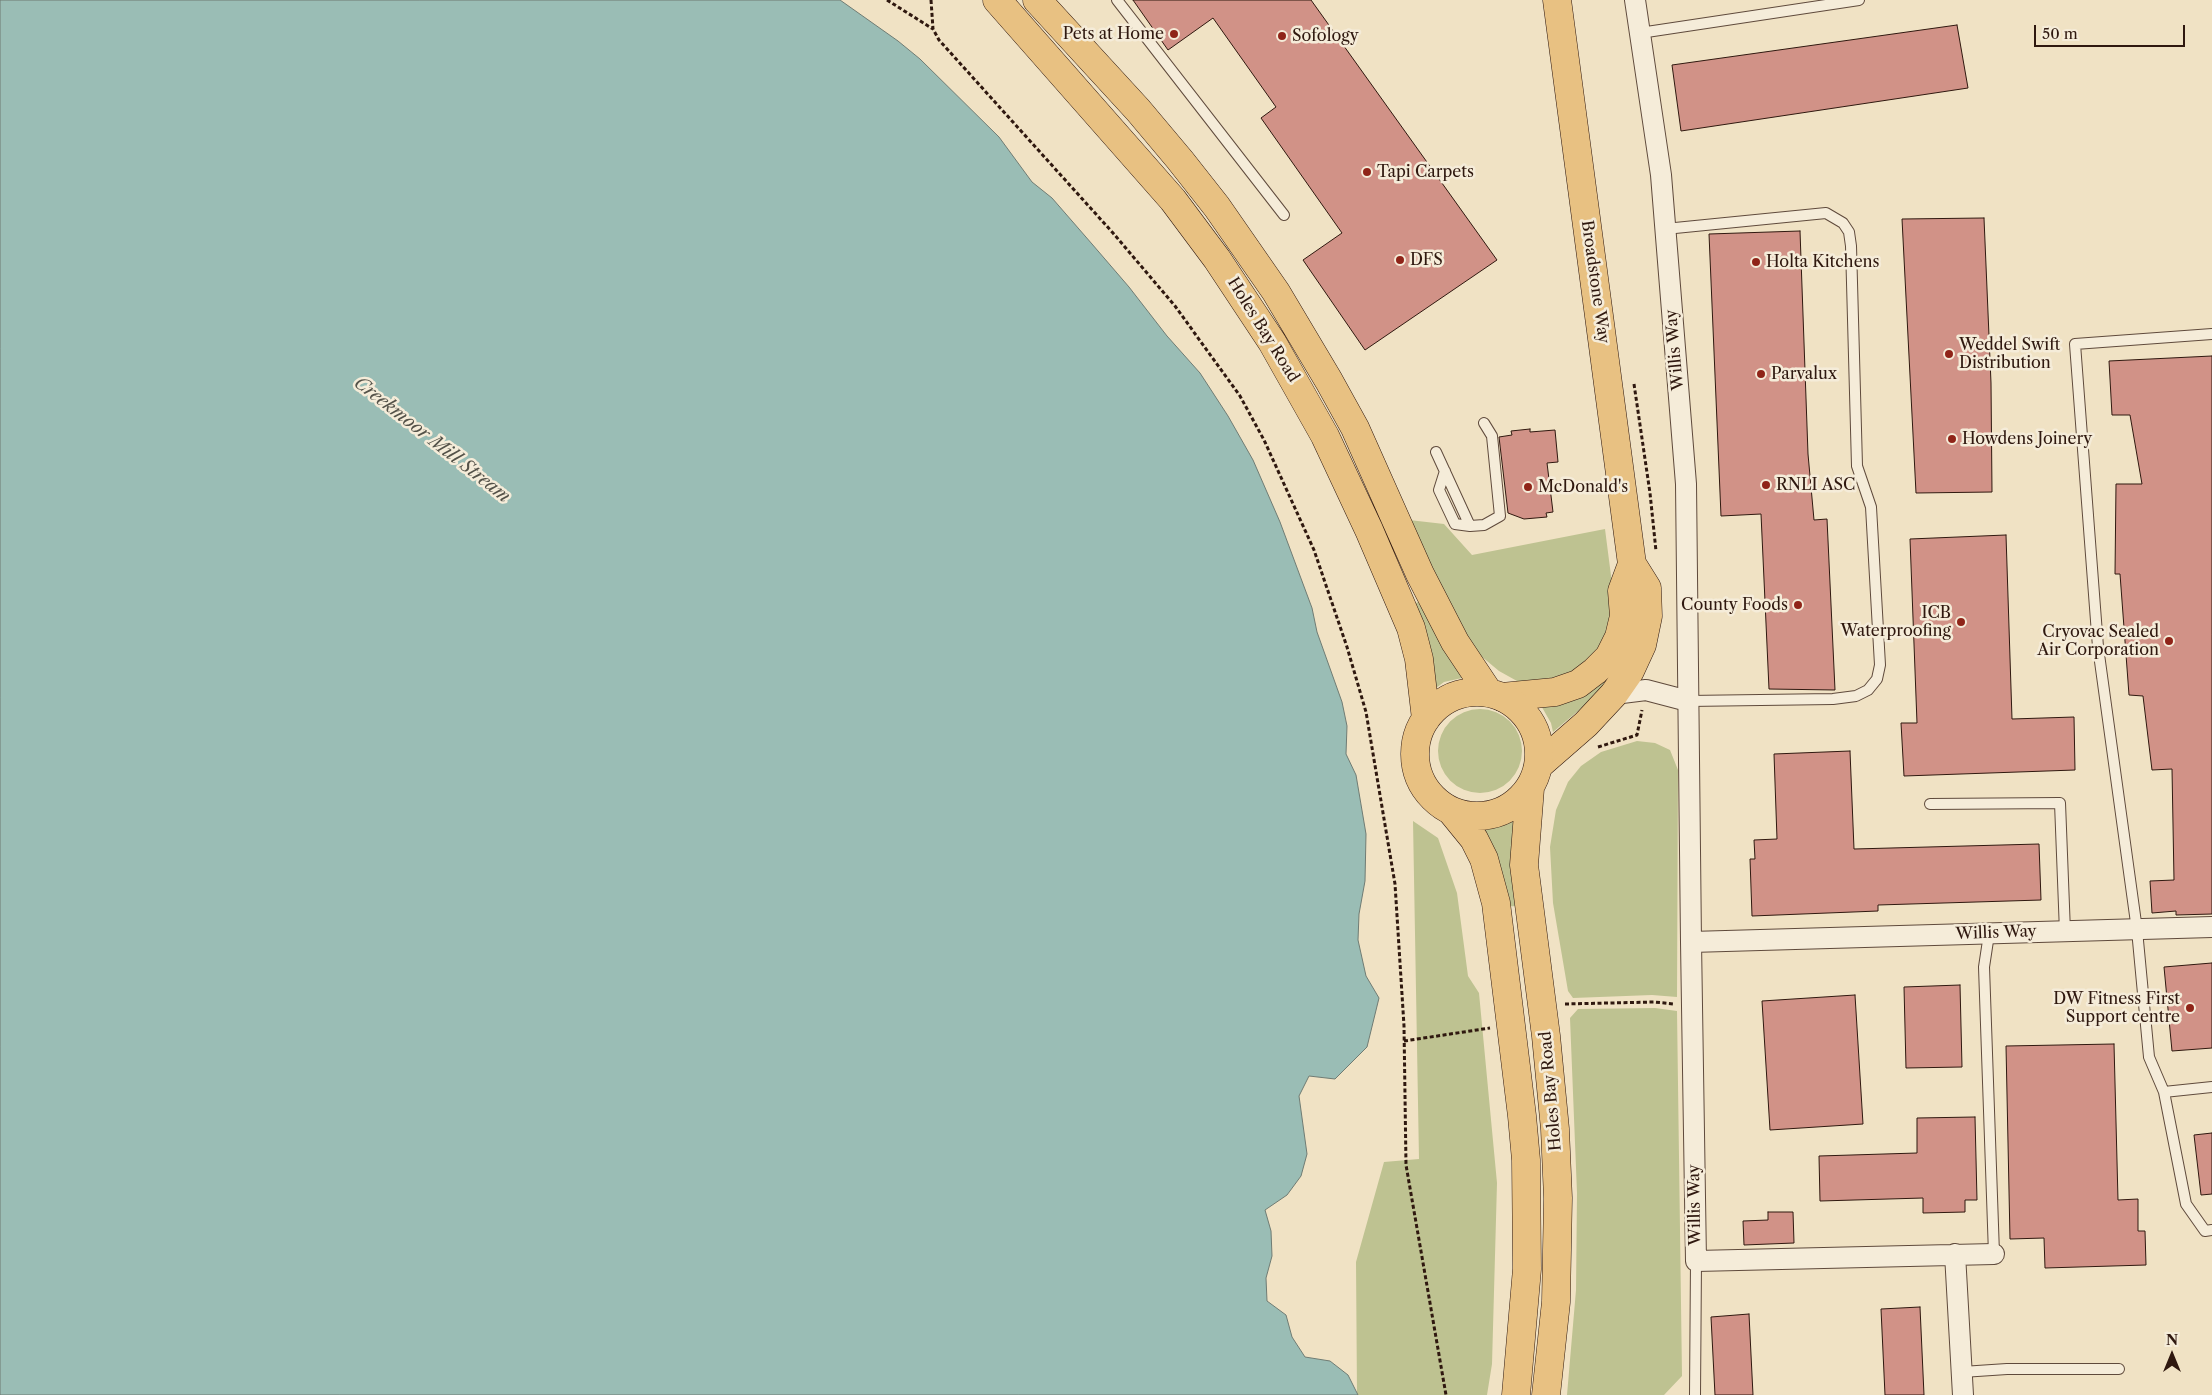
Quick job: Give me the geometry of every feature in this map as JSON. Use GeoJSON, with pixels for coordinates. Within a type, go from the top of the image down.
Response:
{"type":"FeatureCollection","features":[{"type":"Feature","properties":{"kind":"main road","name":"Holes Bay Road"},"geometry":{"type":"LineString","coordinates":[[997,0],[1172,200],[1217,259],[1277,349],[1337,461],[1411,628],[1419,659],[1426,719]]}},
{"type":"Feature","properties":{"kind":"main road","name":"Holes Bay Road"},"geometry":{"type":"LineString","coordinates":[[1037,0],[1180,160],[1217,207],[1276,292],[1330,381],[1355,428],[1420,574],[1455,642],[1496,695]]}},
{"type":"Feature","properties":{"kind":"main road","name":"Broadstone Way"},"geometry":{"type":"LineString","coordinates":[[1534,777],[1614,694],[1630,672],[1642,645],[1648,616],[1647,588],[1632,564],[1557,0]]}},
{"type":"Feature","properties":{"kind":"main road","name":"Broadstone Way"},"geometry":{"type":"LineString","coordinates":[[1496,695],[1554,692],[1578,684],[1595,672],[1609,657],[1619,637],[1624,616],[1622,591],[1632,564]]}},
{"type":"Feature","properties":{"kind":"main road"},"geometry":{"type":"LineString","coordinates":[[1471,692],[1496,695],[1520,708],[1532,725],[1539,744],[1534,777],[1518,801],[1503,811],[1486,816],[1469,816],[1452,812],[1438,804],[1427,792],[1417,771],[1414,748],[1418,732],[1426,719],[1438,706],[1454,696],[1471,692]]}},
{"type":"Feature","properties":{"kind":"main road","name":"Holes Bay Road"},"geometry":{"type":"LineString","coordinates":[[1534,777],[1524,865],[1546,1036],[1555,1129],[1558,1198],[1556,1302],[1546,1395]]}},
{"type":"Feature","properties":{"kind":"main road","name":"Holes Bay Road"},"geometry":{"type":"LineString","coordinates":[[1452,812],[1474,839],[1484,859],[1496,903],[1521,1107],[1526,1160],[1527,1269],[1516,1395]]}},
{"type":"Feature","properties":{"kind":"street","name":"Willis Way"},"geometry":{"type":"LineString","coordinates":[[1635,0],[1661,175],[1686,484],[1696,1261],[1994,1254]]}},
{"type":"Feature","properties":{"kind":"street"},"geometry":{"type":"LineString","coordinates":[[1614,694],[1646,690],[1688,701]]}},
{"type":"Feature","properties":{"kind":"street","name":"Willis Way"},"geometry":{"type":"LineString","coordinates":[[1691,942],[2212,927]]}},
{"type":"Feature","properties":{"kind":"street"},"geometry":{"type":"LineString","coordinates":[[1955,1254],[1963,1395]]}},
{"type":"Feature","properties":{"kind":"lane"},"geometry":{"type":"LineString","coordinates":[[1117,0],[1284,214]]}},
{"type":"Feature","properties":{"kind":"lane"},"geometry":{"type":"LineString","coordinates":[[1640,33],[1859,0]]}},
{"type":"Feature","properties":{"kind":"lane"},"geometry":{"type":"LineString","coordinates":[[1665,229],[1826,212],[1843,223],[1849,232],[1851,246],[1857,466],[1871,507],[1880,665],[1877,678],[1868,690],[1856,696],[1833,699],[1688,701]]}},
{"type":"Feature","properties":{"kind":"lane"},"geometry":{"type":"LineString","coordinates":[[2212,334],[2074,344],[2098,647],[2137,930],[2149,1057],[2164,1092],[2186,1204],[2205,1231],[2212,1230]]}},
{"type":"Feature","properties":{"kind":"lane"},"geometry":{"type":"LineString","coordinates":[[1436,452],[1470,526],[1484,525],[1500,516],[1492,436],[1484,423]]}},
{"type":"Feature","properties":{"kind":"lane"},"geometry":{"type":"LineString","coordinates":[[1930,804],[2060,803],[2065,932]]}},
{"type":"Feature","properties":{"kind":"lane"},"geometry":{"type":"LineString","coordinates":[[1989,934],[1984,967],[1994,1254]]}},
{"type":"Feature","properties":{"kind":"lane"},"geometry":{"type":"LineString","coordinates":[[2164,1092],[2212,1087]]}},
{"type":"Feature","properties":{"kind":"lane"},"geometry":{"type":"LineString","coordinates":[[1694,1395],[1696,1261]]}},
{"type":"Feature","properties":{"kind":"lane"},"geometry":{"type":"LineString","coordinates":[[1962,1372],[2007,1369],[2119,1369]]}},
{"type":"Feature","properties":{"kind":"path"},"geometry":{"type":"LineString","coordinates":[[887,0],[933,29]]}},
{"type":"Feature","properties":{"kind":"path"},"geometry":{"type":"LineString","coordinates":[[931,0],[933,29],[939,40],[1113,233],[1175,306],[1240,396],[1264,440],[1314,550],[1347,646],[1366,712],[1396,884],[1404,1041],[1406,1165],[1446,1395]]}},
{"type":"Feature","properties":{"kind":"path"},"geometry":{"type":"LineString","coordinates":[[1564,1004],[1654,1002],[1692,1006]]}},
{"type":"Feature","properties":{"kind":"path"},"geometry":{"type":"LineString","coordinates":[[1404,1041],[1492,1028]]}},
{"type":"Feature","properties":{"kind":"green space"},"geometry":{"type":"Polygon","coordinates":[[[1409,520],[1444,524],[1472,555],[1605,529],[1614,599],[1608,637],[1574,675],[1536,684],[1517,681],[1499,671],[1481,656],[1448,604],[1409,520]]]}},
{"type":"Feature","properties":{"kind":"green space"},"geometry":{"type":"Polygon","coordinates":[[[1418,602],[1462,678],[1444,682],[1436,688],[1410,606],[1418,602]]]}},
{"type":"Feature","properties":{"kind":"green space"},"geometry":{"type":"Polygon","coordinates":[[[1615,665],[1609,685],[1553,732],[1551,723],[1539,702],[1615,665]]]}},
{"type":"Feature","properties":{"kind":"green space"},"geometry":{"type":"Polygon","coordinates":[[[1480,709],[1496,712],[1510,721],[1519,735],[1522,751],[1519,767],[1510,781],[1496,790],[1480,793],[1464,790],[1450,781],[1441,767],[1438,751],[1441,735],[1450,721],[1464,712],[1480,709]]]}},
{"type":"Feature","properties":{"kind":"green space"},"geometry":{"type":"Polygon","coordinates":[[[1637,741],[1655,743],[1670,750],[1678,770],[1677,997],[1652,995],[1573,998],[1568,991],[1553,903],[1550,847],[1556,810],[1568,782],[1581,766],[1601,752],[1637,741]]]}},
{"type":"Feature","properties":{"kind":"green space"},"geometry":{"type":"Polygon","coordinates":[[[1514,817],[1511,870],[1515,906],[1507,907],[1479,826],[1491,826],[1514,817]]]}},
{"type":"Feature","properties":{"kind":"green space"},"geometry":{"type":"Polygon","coordinates":[[[1413,821],[1438,838],[1457,893],[1468,976],[1479,993],[1497,1183],[1492,1364],[1487,1395],[1357,1395],[1356,1262],[1384,1162],[1419,1159],[1413,821]]]}},
{"type":"Feature","properties":{"kind":"green space"},"geometry":{"type":"Polygon","coordinates":[[[1655,1008],[1677,1011],[1682,1376],[1664,1395],[1567,1395],[1576,1290],[1577,1193],[1570,1018],[1578,1009],[1655,1008]]]}},
{"type":"Feature","properties":{"kind":"water","name":"Creekmoor Mill Stream"},"geometry":{"type":"Polygon","coordinates":[[[0,0],[840,0],[920,59],[999,137],[1032,182],[1052,198],[1200,373],[1228,416],[1253,460],[1280,522],[1312,608],[1317,632],[1342,702],[1347,726],[1346,754],[1356,775],[1366,834],[1365,881],[1359,914],[1358,940],[1366,976],[1379,998],[1367,1047],[1335,1079],[1309,1076],[1299,1096],[1307,1154],[1301,1176],[1287,1195],[1265,1210],[1271,1231],[1272,1256],[1266,1278],[1267,1301],[1286,1315],[1292,1337],[1305,1357],[1330,1361],[1348,1375],[1358,1395],[0,1395],[0,0]]]}},
{"type":"Feature","properties":{"kind":"building"},"geometry":{"type":"Polygon","coordinates":[[[1133,0],[1311,0],[1497,260],[1365,350],[1303,260],[1342,233],[1261,118],[1276,107],[1213,18],[1168,50],[1133,0]]]}},
{"type":"Feature","properties":{"kind":"building"},"geometry":{"type":"Polygon","coordinates":[[[1957,25],[1968,88],[1681,131],[1672,65],[1957,25]]]}},
{"type":"Feature","properties":{"kind":"building"},"geometry":{"type":"Polygon","coordinates":[[[1984,218],[1991,383],[1992,492],[1916,493],[1902,219],[1984,218]]]}},
{"type":"Feature","properties":{"kind":"building"},"geometry":{"type":"Polygon","coordinates":[[[1800,231],[1808,454],[1814,520],[1827,519],[1835,690],[1769,689],[1761,514],[1721,516],[1709,234],[1800,231]]]}},
{"type":"Feature","properties":{"kind":"building","name":"Cryovac Sealed Air Corporation"},"geometry":{"type":"Polygon","coordinates":[[[2212,356],[2212,914],[2176,915],[2176,911],[2152,913],[2150,881],[2174,880],[2172,769],[2152,770],[2143,696],[2129,695],[2120,574],[2115,574],[2116,484],[2142,484],[2130,415],[2112,415],[2109,361],[2212,356]]]}},
{"type":"Feature","properties":{"kind":"building","name":"McDonald's"},"geometry":{"type":"Polygon","coordinates":[[[1530,429],[1530,432],[1555,430],[1558,462],[1547,463],[1553,512],[1546,513],[1547,517],[1524,519],[1508,513],[1499,437],[1512,435],[1511,431],[1530,429]]]}},
{"type":"Feature","properties":{"kind":"building","name":"ICB Waterproofing"},"geometry":{"type":"Polygon","coordinates":[[[2006,535],[2012,719],[2074,717],[2075,770],[1904,776],[1901,723],[1917,723],[1910,539],[2006,535]]]}},
{"type":"Feature","properties":{"kind":"building"},"geometry":{"type":"Polygon","coordinates":[[[1850,751],[1854,849],[2039,844],[2041,900],[1878,905],[1878,911],[1752,916],[1750,859],[1755,859],[1754,840],[1777,839],[1774,754],[1850,751]]]}},
{"type":"Feature","properties":{"kind":"building","name":"DW Fitness First Support centre"},"geometry":{"type":"Polygon","coordinates":[[[2212,963],[2212,1048],[2172,1051],[2164,967],[2212,963]]]}},
{"type":"Feature","properties":{"kind":"building"},"geometry":{"type":"Polygon","coordinates":[[[1960,985],[1962,1067],[1906,1068],[1904,987],[1960,985]]]}},
{"type":"Feature","properties":{"kind":"building"},"geometry":{"type":"Polygon","coordinates":[[[1855,995],[1863,1124],[1770,1130],[1762,1001],[1855,995]]]}},
{"type":"Feature","properties":{"kind":"building"},"geometry":{"type":"Polygon","coordinates":[[[2114,1044],[2118,1200],[2138,1199],[2138,1231],[2145,1231],[2146,1265],[2045,1268],[2044,1238],[2010,1239],[2006,1046],[2114,1044]]]}},
{"type":"Feature","properties":{"kind":"building"},"geometry":{"type":"Polygon","coordinates":[[[1975,1117],[1977,1200],[1965,1200],[1965,1212],[1923,1213],[1923,1198],[1820,1201],[1819,1156],[1917,1153],[1917,1118],[1975,1117]]]}},
{"type":"Feature","properties":{"kind":"building"},"geometry":{"type":"Polygon","coordinates":[[[2212,1133],[2212,1194],[2201,1195],[2194,1135],[2212,1133]]]}},
{"type":"Feature","properties":{"kind":"building"},"geometry":{"type":"Polygon","coordinates":[[[1768,1212],[1793,1212],[1794,1243],[1744,1245],[1743,1221],[1768,1220],[1768,1212]]]}},
{"type":"Feature","properties":{"kind":"building"},"geometry":{"type":"Polygon","coordinates":[[[1920,1307],[1924,1395],[1885,1395],[1881,1309],[1920,1307]]]}},
{"type":"Feature","properties":{"kind":"building"},"geometry":{"type":"Polygon","coordinates":[[[1749,1314],[1753,1395],[1715,1395],[1711,1317],[1749,1314]]]}},
{"type":"Feature","properties":{"kind":"place","name":"Pets at Home"},"geometry":{"type":"Point","coordinates":[1174,34]}},
{"type":"Feature","properties":{"kind":"place","name":"Sofology"},"geometry":{"type":"Point","coordinates":[1282,36]}},
{"type":"Feature","properties":{"kind":"place","name":"Tapi Carpets"},"geometry":{"type":"Point","coordinates":[1367,172]}},
{"type":"Feature","properties":{"kind":"place","name":"DFS"},"geometry":{"type":"Point","coordinates":[1400,260]}},
{"type":"Feature","properties":{"kind":"place","name":"Holta Kitchens"},"geometry":{"type":"Point","coordinates":[1756,262]}},
{"type":"Feature","properties":{"kind":"place","name":"Weddel Swift Distribution"},"geometry":{"type":"Point","coordinates":[1949,354]}},
{"type":"Feature","properties":{"kind":"place","name":"Parvalux"},"geometry":{"type":"Point","coordinates":[1761,374]}},
{"type":"Feature","properties":{"kind":"place","name":"Howdens Joinery"},"geometry":{"type":"Point","coordinates":[1952,439]}},
{"type":"Feature","properties":{"kind":"place","name":"RNLI ASC"},"geometry":{"type":"Point","coordinates":[1766,485]}},
{"type":"Feature","properties":{"kind":"place","name":"McDonald's"},"geometry":{"type":"Point","coordinates":[1528,487]}},
{"type":"Feature","properties":{"kind":"place","name":"County Foods"},"geometry":{"type":"Point","coordinates":[1798,605]}},
{"type":"Feature","properties":{"kind":"place","name":"ICB Waterproofing"},"geometry":{"type":"Point","coordinates":[1961,622]}},
{"type":"Feature","properties":{"kind":"place","name":"Cryovac Sealed Air Corporation"},"geometry":{"type":"Point","coordinates":[2169,641]}},
{"type":"Feature","properties":{"kind":"place","name":"DW Fitness First Support centre"},"geometry":{"type":"Point","coordinates":[2190,1008]}}]}
